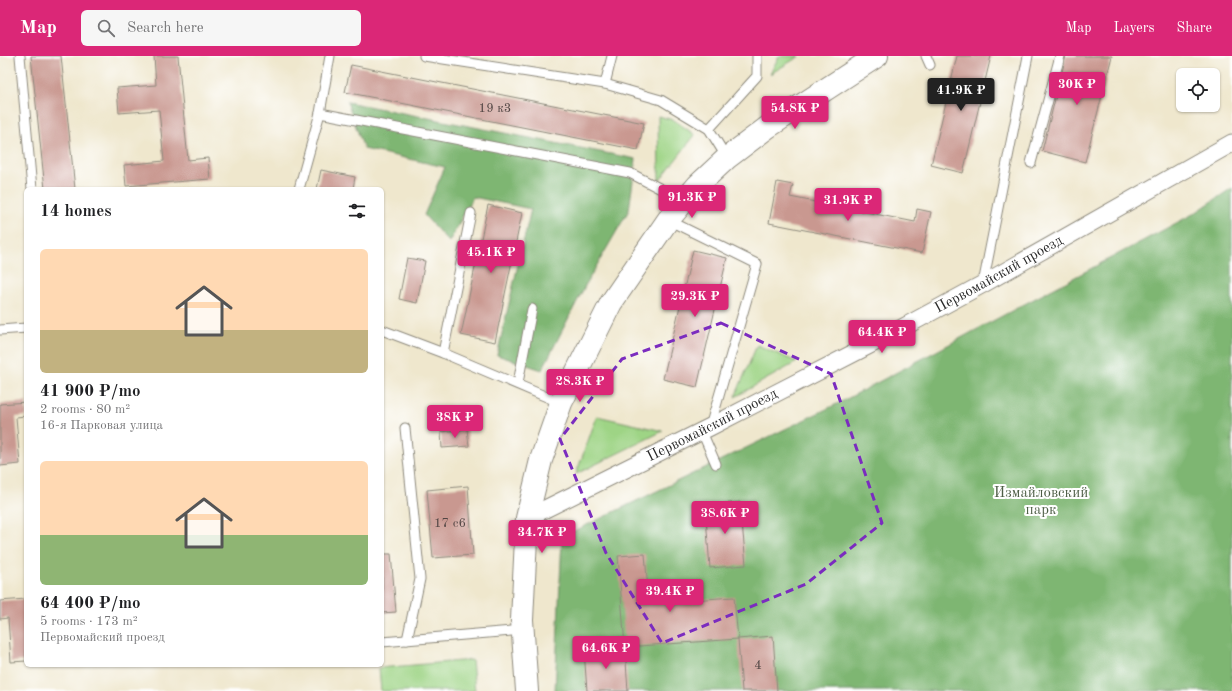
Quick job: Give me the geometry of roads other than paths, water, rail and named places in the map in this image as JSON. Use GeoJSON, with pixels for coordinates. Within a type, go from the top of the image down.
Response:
{"type":"FeatureCollection","features":[{"type":"Feature","properties":{"kind":"main road"},"geometry":{"type":"LineString","coordinates":[[527,691],[523,630],[527,518],[541,460],[562,403],[610,304],[673,214],[727,158],[768,127],[877,56]]}},
{"type":"Feature","properties":{"kind":"street","name":"Первомайский проезд"},"geometry":{"type":"LineString","coordinates":[[527,518],[706,429],[983,284],[1232,143]]}},
{"type":"Feature","properties":{"kind":"lane"},"geometry":{"type":"LineString","coordinates":[[20,56],[32,187]]}},
{"type":"Feature","properties":{"kind":"lane"},"geometry":{"type":"LineString","coordinates":[[299,187],[320,113],[330,56]]}},
{"type":"Feature","properties":{"kind":"lane"},"geometry":{"type":"LineString","coordinates":[[424,56],[605,84],[661,100],[709,129],[727,158]]}},
{"type":"Feature","properties":{"kind":"lane"},"geometry":{"type":"LineString","coordinates":[[605,84],[612,56]]}},
{"type":"Feature","properties":{"kind":"lane"},"geometry":{"type":"LineString","coordinates":[[709,129],[757,76],[756,56]]}},
{"type":"Feature","properties":{"kind":"lane"},"geometry":{"type":"LineString","coordinates":[[926,56],[930,65]]}},
{"type":"Feature","properties":{"kind":"lane"},"geometry":{"type":"LineString","coordinates":[[983,284],[1028,56]]}},
{"type":"Feature","properties":{"kind":"lane"},"geometry":{"type":"LineString","coordinates":[[1031,163],[1060,56]]}},
{"type":"Feature","properties":{"kind":"lane"},"geometry":{"type":"LineString","coordinates":[[320,113],[630,173],[661,189],[673,214],[757,264],[706,429],[716,464]]}},
{"type":"Feature","properties":{"kind":"lane"},"geometry":{"type":"LineString","coordinates":[[443,353],[471,213]]}},
{"type":"Feature","properties":{"kind":"lane"},"geometry":{"type":"LineString","coordinates":[[518,384],[532,309]]}},
{"type":"Feature","properties":{"kind":"lane"},"geometry":{"type":"LineString","coordinates":[[0,330],[24,328]]}},
{"type":"Feature","properties":{"kind":"lane"},"geometry":{"type":"LineString","coordinates":[[384,331],[443,353],[562,403]]}},
{"type":"Feature","properties":{"kind":"lane"},"geometry":{"type":"LineString","coordinates":[[405,428],[420,579],[407,640]]}},
{"type":"Feature","properties":{"kind":"lane"},"geometry":{"type":"LineString","coordinates":[[384,642],[523,630]]}},
{"type":"Feature","properties":{"kind":"park label","name":"Измайловский парк"},"geometry":{"type":"Point","coordinates":[1041,502]}}]}
